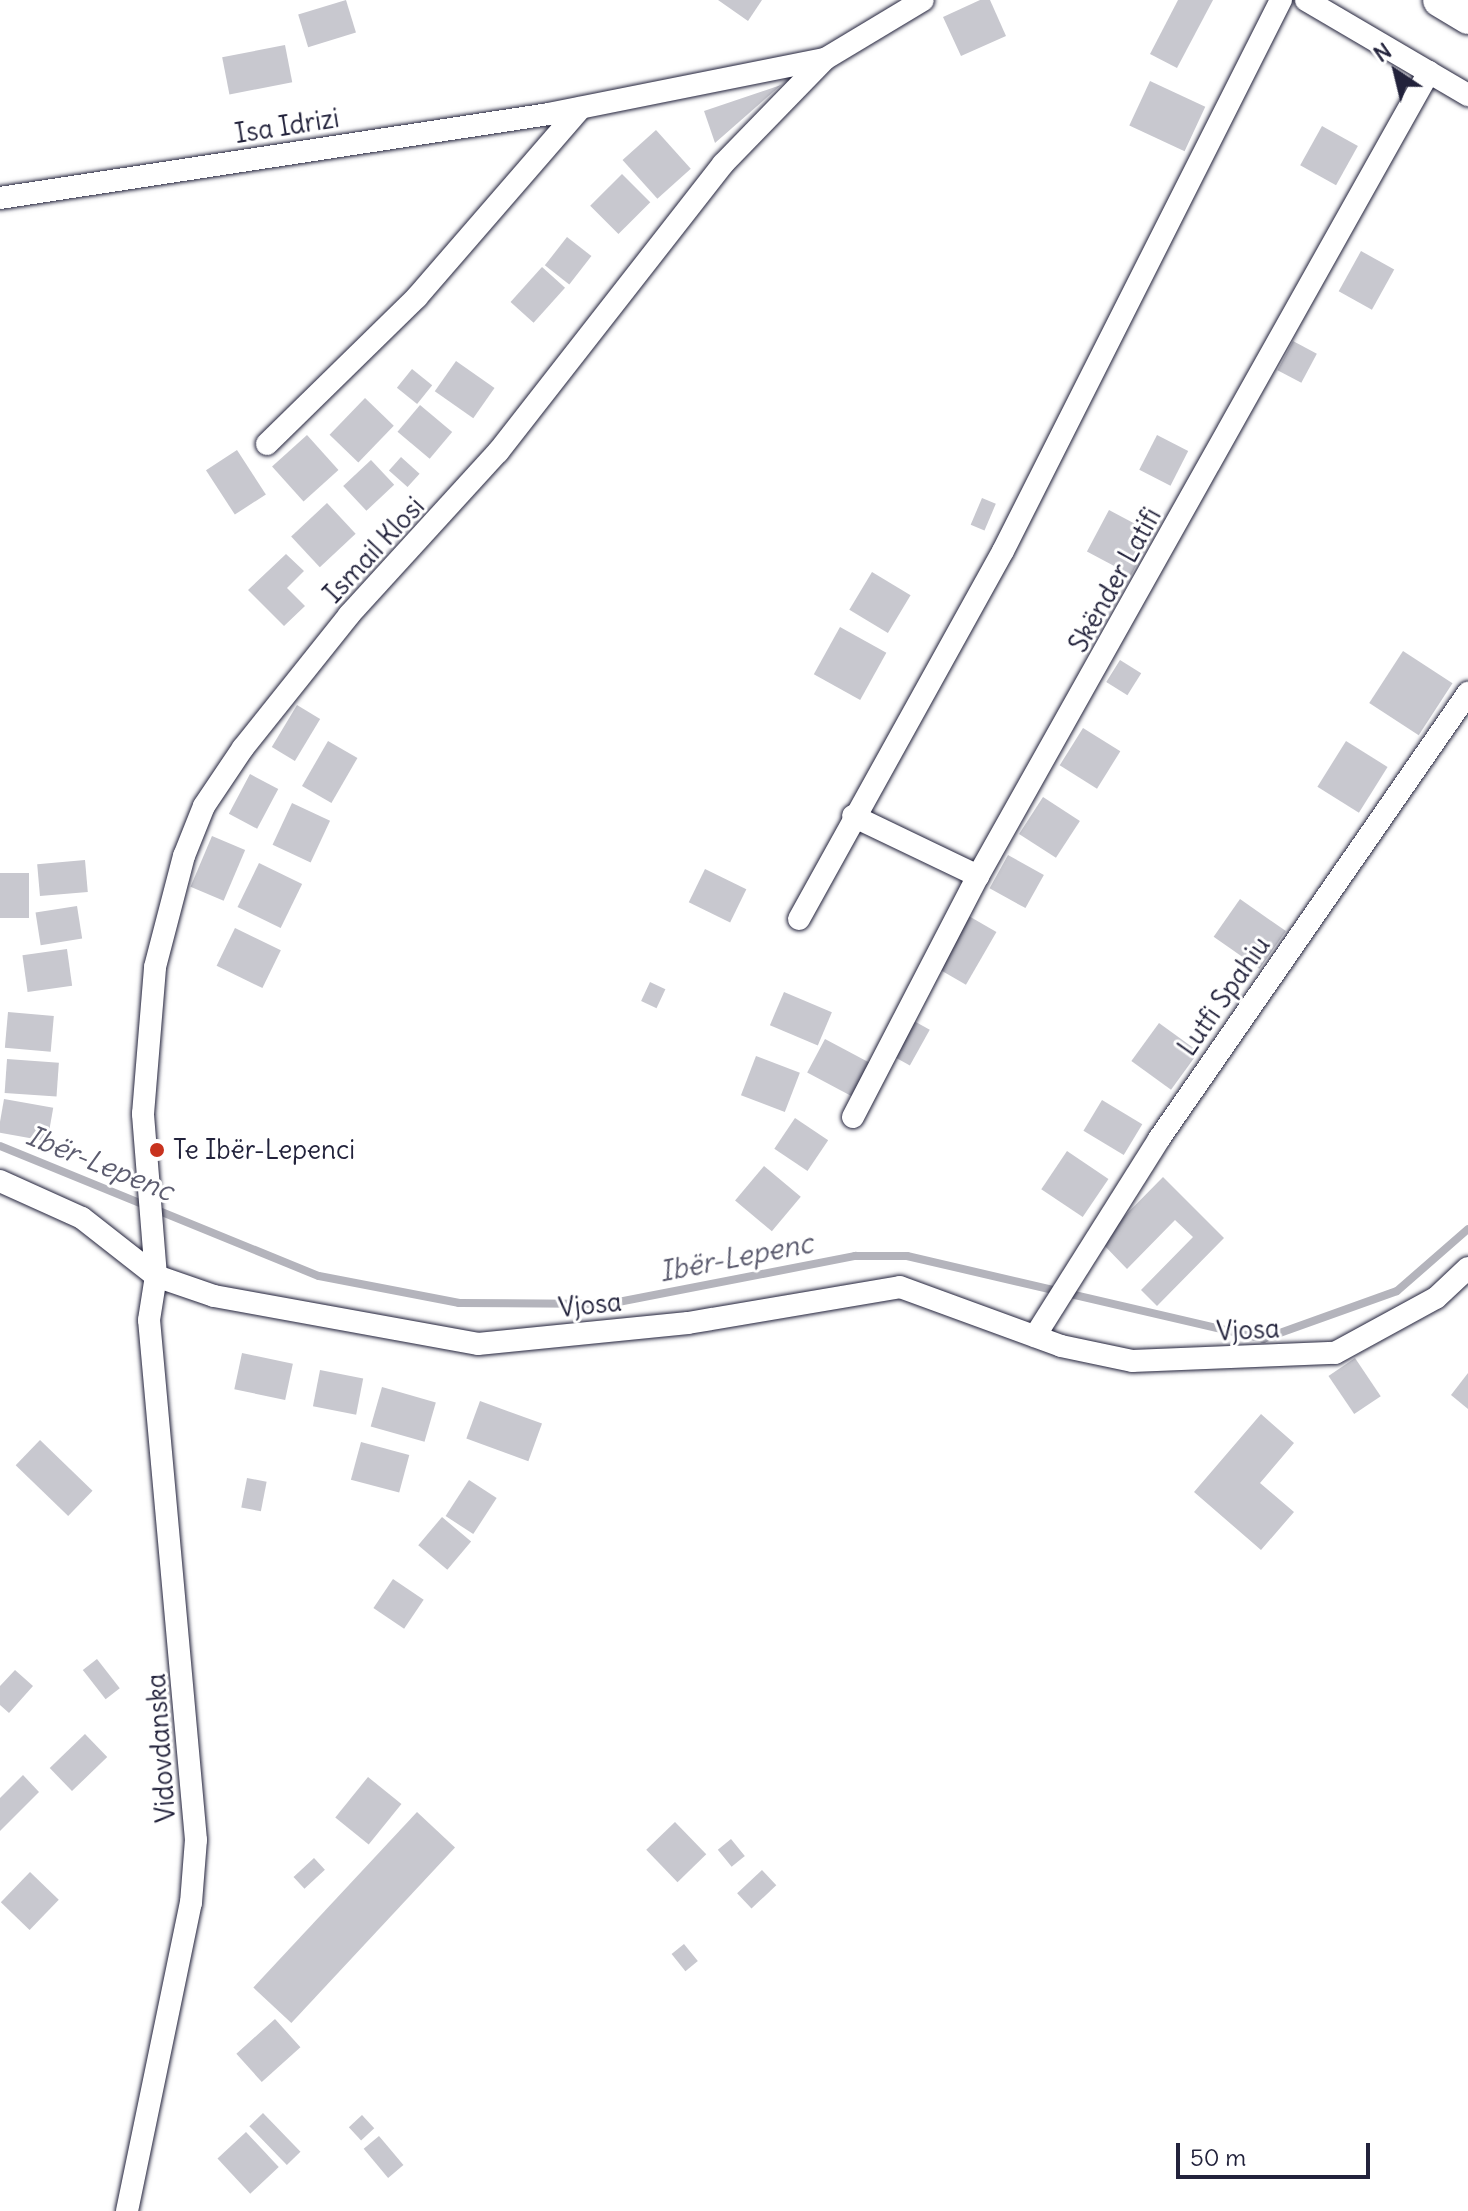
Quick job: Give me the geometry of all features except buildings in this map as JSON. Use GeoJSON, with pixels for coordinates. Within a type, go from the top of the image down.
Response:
{"type":"FeatureCollection","features":[{"type":"Feature","properties":{"kind":"main road"},"geometry":{"type":"LineString","coordinates":[[1440,0],[1468,17]]}},
{"type":"Feature","properties":{"kind":"street","name":"Ismail Klosi"},"geometry":{"type":"LineString","coordinates":[[156,1276],[143,1114],[155,967],[166,910],[204,806],[349,615],[498,452],[723,164],[825,59],[923,0]]}},
{"type":"Feature","properties":{"kind":"street"},"geometry":{"type":"LineString","coordinates":[[799,919],[853,816],[1003,551],[1281,0]]}},
{"type":"Feature","properties":{"kind":"street"},"geometry":{"type":"LineString","coordinates":[[1306,0],[1468,95]]}},
{"type":"Feature","properties":{"kind":"street","name":"Isa Idrizi"},"geometry":{"type":"LineString","coordinates":[[0,198],[581,108],[825,59]]}},
{"type":"Feature","properties":{"kind":"street","name":"Skënder Latifi"},"geometry":{"type":"LineString","coordinates":[[853,1117],[978,876],[1429,72]]}},
{"type":"Feature","properties":{"kind":"street"},"geometry":{"type":"LineString","coordinates":[[267,444],[417,297],[581,108]]}},
{"type":"Feature","properties":{"kind":"street","name":"Lutfi Spahiu"},"geometry":{"type":"LineString","coordinates":[[1035,1336],[1159,1139],[1468,693]]}},
{"type":"Feature","properties":{"kind":"street"},"geometry":{"type":"LineString","coordinates":[[853,816],[978,876]]}},
{"type":"Feature","properties":{"kind":"street","name":"Vjosa"},"geometry":{"type":"LineString","coordinates":[[0,1181],[82,1218],[156,1276],[214,1296],[478,1344],[688,1323],[900,1287],[1035,1336],[1132,1361],[1335,1353],[1436,1298],[1468,1268]]}},
{"type":"Feature","properties":{"kind":"street","name":"Vidovdanska"},"geometry":{"type":"LineString","coordinates":[[127,2211],[191,1903],[196,1840],[150,1335],[156,1276]]}},
{"type":"Feature","properties":{"kind":"waterway","name":"Ibër-Lepenc"},"geometry":{"type":"LineString","coordinates":[[0,1146],[319,1276],[459,1303],[608,1304],[855,1256],[907,1256],[1263,1339],[1397,1291],[1468,1229]]}},
{"type":"Feature","properties":{"kind":"place","name":"Te Ibër-Lepenci"},"geometry":{"type":"Point","coordinates":[157,1150]}}]}
